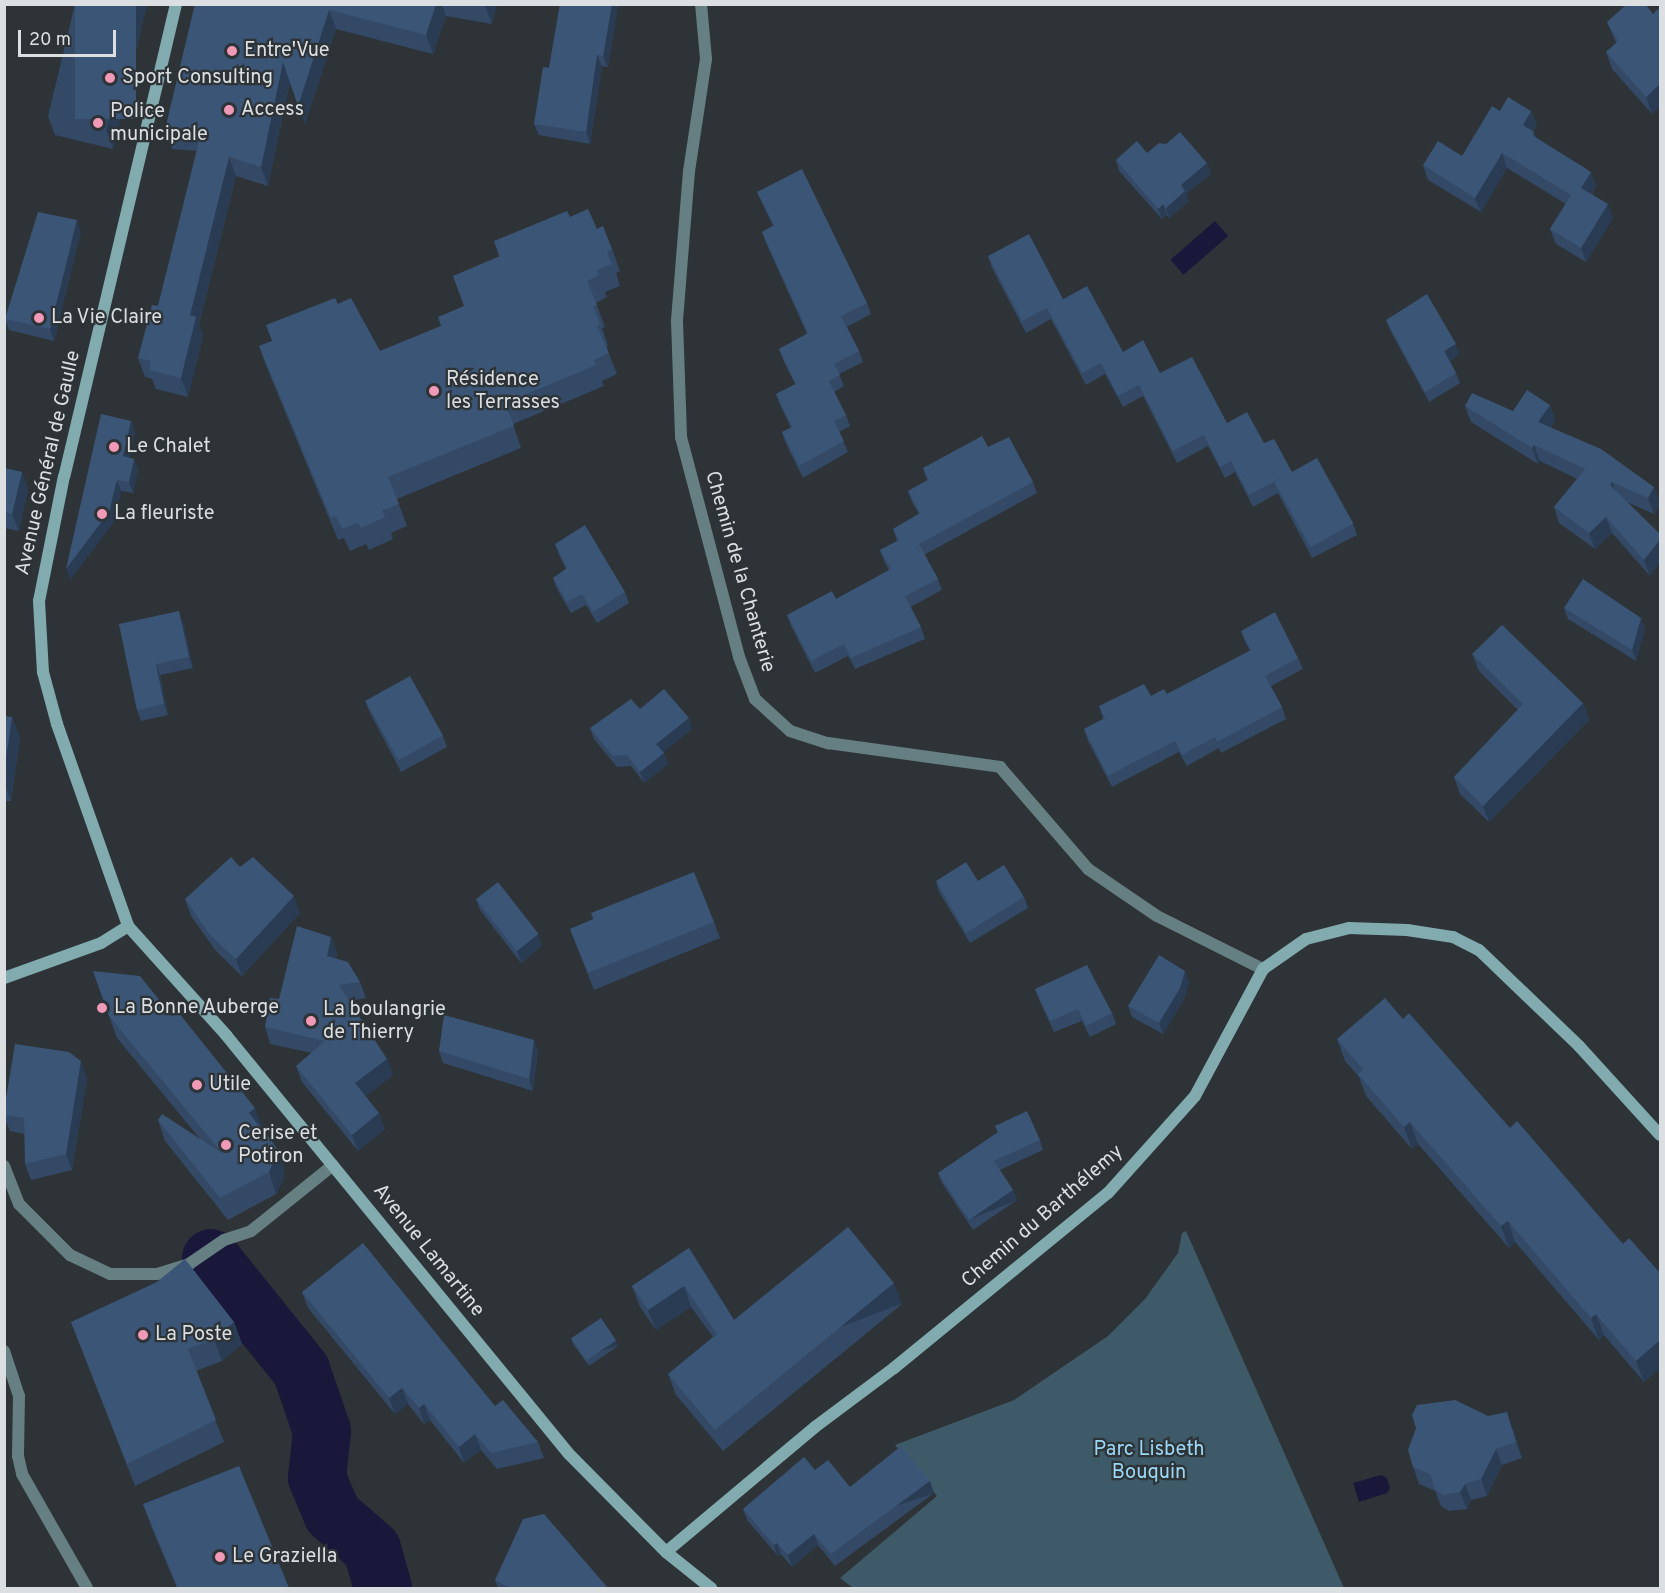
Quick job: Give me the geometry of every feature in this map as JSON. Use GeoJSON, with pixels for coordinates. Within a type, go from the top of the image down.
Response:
{"type":"FeatureCollection","features":[{"type":"Feature","properties":{"kind":"street","name":"Avenue Général de Gaulle"},"geometry":{"type":"LineString","coordinates":[[128,926],[57,724],[44,672],[39,601],[64,476],[176,4]]}},
{"type":"Feature","properties":{"kind":"street","name":"Chemin de la Chanterie"},"geometry":{"type":"LineString","coordinates":[[701,4],[706,59],[689,171],[677,321],[681,437],[739,657],[755,699],[790,731],[828,743],[1000,767],[1088,869],[1157,916],[1263,969]]}},
{"type":"Feature","properties":{"kind":"street"},"geometry":{"type":"LineString","coordinates":[[4,978],[101,943],[128,926]]}},
{"type":"Feature","properties":{"kind":"street","name":"Avenue Lamartine"},"geometry":{"type":"LineString","coordinates":[[128,926],[226,1035],[569,1454],[666,1552],[711,1588]]}},
{"type":"Feature","properties":{"kind":"street","name":"Chemin du Barthélemy"},"geometry":{"type":"LineString","coordinates":[[666,1552],[815,1427],[894,1368],[1108,1193],[1195,1096],[1263,969],[1306,939],[1349,928],[1407,930],[1453,937],[1479,950],[1579,1046],[1660,1135]]}},
{"type":"Feature","properties":{"kind":"street"},"geometry":{"type":"LineString","coordinates":[[4,1166],[19,1204],[70,1254],[110,1274],[157,1274],[189,1264],[224,1240],[251,1231],[333,1165]]}},
{"type":"Feature","properties":{"kind":"street"},"geometry":{"type":"LineString","coordinates":[[4,1351],[19,1396],[18,1456],[22,1474],[87,1588]]}},
{"type":"Feature","properties":{"kind":"green space","name":"Parc Lisbeth Bouquin"},"geometry":{"type":"Polygon","coordinates":[[[1186,1231],[1344,1588],[853,1588],[840,1578],[937,1496],[895,1445],[1014,1400],[1108,1336],[1145,1299],[1178,1253],[1182,1233],[1186,1231]]]}},
{"type":"Feature","properties":{"kind":"shaded area"},"geometry":{"type":"Polygon","coordinates":[[[1215,221],[1228,236],[1184,275],[1170,260],[1215,221]]]}},
{"type":"Feature","properties":{"kind":"shaded area"},"geometry":{"type":"Polygon","coordinates":[[[1381,1475],[1387,1478],[1390,1488],[1387,1493],[1359,1502],[1353,1483],[1381,1475]]]}},
{"type":"Feature","properties":{"kind":"building"},"geometry":{"type":"Polygon","coordinates":[[[75,4],[136,4],[136,119],[75,119],[75,4]]]}},
{"type":"Feature","properties":{"kind":"building"},"geometry":{"type":"Polygon","coordinates":[[[195,4],[436,4],[426,35],[329,10],[298,106],[283,62],[261,167],[229,157],[190,315],[196,317],[181,378],[149,370],[151,361],[138,358],[152,305],[158,306],[201,133],[165,130],[195,4]]]}},
{"type":"Feature","properties":{"kind":"building"},"geometry":{"type":"Polygon","coordinates":[[[560,4],[612,4],[603,56],[597,55],[586,132],[534,124],[543,67],[549,68],[560,4]]]}},
{"type":"Feature","properties":{"kind":"building"},"geometry":{"type":"Polygon","coordinates":[[[1627,4],[1645,4],[1653,14],[1660,7],[1660,84],[1646,97],[1606,52],[1618,41],[1607,22],[1627,4]]]}},
{"type":"Feature","properties":{"kind":"building"},"geometry":{"type":"Polygon","coordinates":[[[1508,97],[1531,111],[1523,125],[1534,132],[1532,135],[1591,172],[1581,188],[1608,204],[1581,248],[1550,229],[1571,195],[1502,153],[1475,198],[1423,165],[1438,141],[1462,156],[1492,106],[1500,111],[1508,97]]]}},
{"type":"Feature","properties":{"kind":"building"},"geometry":{"type":"Polygon","coordinates":[[[1180,132],[1207,163],[1181,185],[1185,191],[1166,208],[1163,204],[1158,209],[1116,160],[1137,141],[1147,153],[1159,143],[1166,144],[1180,132]]]}},
{"type":"Feature","properties":{"kind":"building"},"geometry":{"type":"Polygon","coordinates":[[[802,169],[867,303],[841,316],[859,351],[834,364],[840,375],[829,381],[846,415],[834,421],[844,441],[799,466],[782,432],[792,427],[776,394],[796,384],[779,349],[808,333],[762,232],[774,225],[757,192],[802,169]]]}},
{"type":"Feature","properties":{"kind":"building","name":"Résidence les Terrasses"},"geometry":{"type":"Polygon","coordinates":[[[588,209],[597,229],[603,226],[612,249],[607,252],[612,264],[597,270],[599,275],[587,281],[597,305],[593,306],[600,324],[597,326],[609,353],[594,360],[596,365],[505,403],[514,426],[388,477],[399,504],[382,511],[385,517],[361,528],[358,523],[342,529],[336,516],[331,518],[259,346],[272,341],[266,325],[335,298],[338,304],[351,298],[380,351],[441,326],[438,317],[464,306],[453,276],[500,256],[494,241],[567,211],[570,217],[588,209]]]}},
{"type":"Feature","properties":{"kind":"building"},"geometry":{"type":"Polygon","coordinates":[[[38,212],[77,220],[50,329],[5,319],[38,212]]]}},
{"type":"Feature","properties":{"kind":"building"},"geometry":{"type":"Polygon","coordinates":[[[1029,234],[1063,299],[1060,301],[1087,286],[1123,352],[1143,340],[1160,373],[1192,357],[1227,423],[1247,412],[1264,443],[1274,439],[1292,472],[1249,495],[1231,461],[1220,467],[1204,435],[1173,451],[1139,385],[1118,396],[1101,363],[1082,373],[1047,308],[1022,321],[988,256],[1029,234]]]}},
{"type":"Feature","properties":{"kind":"building"},"geometry":{"type":"Polygon","coordinates":[[[1427,294],[1456,344],[1444,351],[1456,373],[1425,392],[1386,320],[1427,294]]]}},
{"type":"Feature","properties":{"kind":"building"},"geometry":{"type":"Polygon","coordinates":[[[1527,390],[1550,405],[1538,422],[1601,449],[1654,487],[1648,498],[1612,482],[1610,485],[1660,534],[1660,540],[1644,560],[1606,517],[1589,533],[1554,507],[1585,469],[1534,445],[1532,448],[1465,406],[1472,393],[1513,411],[1527,390]]]}},
{"type":"Feature","properties":{"kind":"building"},"geometry":{"type":"Polygon","coordinates":[[[101,414],[131,421],[123,456],[134,459],[129,482],[117,480],[109,512],[66,569],[101,414]]]}},
{"type":"Feature","properties":{"kind":"building"},"geometry":{"type":"Polygon","coordinates":[[[982,436],[988,447],[1009,437],[1033,482],[919,544],[938,579],[905,596],[921,627],[851,658],[844,644],[811,661],[787,615],[832,591],[836,599],[891,569],[880,550],[899,540],[893,529],[920,513],[908,491],[929,480],[923,468],[982,436]]]}},
{"type":"Feature","properties":{"kind":"building"},"geometry":{"type":"Polygon","coordinates":[[[1317,458],[1353,524],[1311,547],[1274,482],[1317,458]]]}},
{"type":"Feature","properties":{"kind":"building"},"geometry":{"type":"Polygon","coordinates":[[[4,468],[22,472],[12,514],[4,512],[4,468]]]}},
{"type":"Feature","properties":{"kind":"building"},"geometry":{"type":"Polygon","coordinates":[[[585,525],[625,592],[593,612],[582,594],[567,602],[553,578],[567,568],[555,544],[585,525]]]}},
{"type":"Feature","properties":{"kind":"building"},"geometry":{"type":"Polygon","coordinates":[[[1583,579],[1641,618],[1632,650],[1564,608],[1583,579]]]}},
{"type":"Feature","properties":{"kind":"building"},"geometry":{"type":"Polygon","coordinates":[[[179,611],[189,657],[156,664],[164,704],[137,710],[119,624],[179,611]]]}},
{"type":"Feature","properties":{"kind":"building"},"geometry":{"type":"Polygon","coordinates":[[[1275,612],[1298,658],[1265,676],[1282,707],[1217,742],[1215,737],[1182,755],[1175,741],[1108,776],[1084,729],[1105,718],[1099,706],[1144,684],[1151,696],[1164,689],[1167,694],[1251,650],[1241,631],[1275,612]]]}},
{"type":"Feature","properties":{"kind":"building"},"geometry":{"type":"Polygon","coordinates":[[[1502,625],[1583,703],[1483,806],[1454,777],[1523,704],[1472,654],[1502,625]]]}},
{"type":"Feature","properties":{"kind":"building"},"geometry":{"type":"Polygon","coordinates":[[[410,676],[443,735],[398,760],[365,701],[410,676]]]}},
{"type":"Feature","properties":{"kind":"building"},"geometry":{"type":"Polygon","coordinates":[[[664,689],[689,718],[656,744],[664,753],[640,772],[627,755],[613,756],[590,728],[631,699],[640,709],[664,689]]]}},
{"type":"Feature","properties":{"kind":"building"},"geometry":{"type":"Polygon","coordinates":[[[4,716],[12,717],[4,772],[4,716]]]}},
{"type":"Feature","properties":{"kind":"building"},"geometry":{"type":"Polygon","coordinates":[[[231,857],[240,867],[253,857],[294,896],[236,959],[210,935],[185,899],[231,857]]]}},
{"type":"Feature","properties":{"kind":"building"},"geometry":{"type":"Polygon","coordinates":[[[966,862],[978,881],[1004,865],[1024,897],[966,933],[936,881],[966,862]]]}},
{"type":"Feature","properties":{"kind":"building"},"geometry":{"type":"Polygon","coordinates":[[[694,872],[714,922],[588,973],[570,929],[594,919],[591,913],[694,872]]]}},
{"type":"Feature","properties":{"kind":"building"},"geometry":{"type":"Polygon","coordinates":[[[498,882],[539,934],[517,951],[476,899],[498,882]]]}},
{"type":"Feature","properties":{"kind":"building"},"geometry":{"type":"Polygon","coordinates":[[[297,926],[331,937],[327,956],[348,962],[360,982],[339,985],[387,1059],[355,1083],[379,1113],[352,1135],[296,1066],[325,1041],[265,1027],[270,998],[279,999],[297,926]]]}},
{"type":"Feature","properties":{"kind":"building"},"geometry":{"type":"Polygon","coordinates":[[[1159,955],[1185,971],[1180,988],[1159,1023],[1128,1006],[1159,955]]]}},
{"type":"Feature","properties":{"kind":"building"},"geometry":{"type":"Polygon","coordinates":[[[1087,965],[1112,1013],[1086,1026],[1078,1009],[1050,1021],[1035,989],[1087,965]]]}},
{"type":"Feature","properties":{"kind":"building"},"geometry":{"type":"Polygon","coordinates":[[[93,971],[140,976],[172,1016],[178,1012],[255,1108],[249,1113],[276,1147],[275,1158],[269,1172],[220,1198],[158,1120],[162,1114],[222,1153],[109,1016],[93,971]]]}},
{"type":"Feature","properties":{"kind":"building"},"geometry":{"type":"Polygon","coordinates":[[[1385,998],[1403,1019],[1409,1013],[1510,1128],[1517,1121],[1623,1244],[1629,1238],[1660,1273],[1658,1283],[1660,1286],[1660,1340],[1636,1361],[1596,1314],[1591,1318],[1508,1221],[1501,1226],[1410,1122],[1404,1127],[1358,1074],[1363,1069],[1337,1039],[1385,998]]]}},
{"type":"Feature","properties":{"kind":"building"},"geometry":{"type":"Polygon","coordinates":[[[444,1015],[534,1040],[529,1079],[439,1051],[444,1015]]]}},
{"type":"Feature","properties":{"kind":"building"},"geometry":{"type":"Polygon","coordinates":[[[15,1044],[69,1052],[81,1061],[66,1154],[25,1164],[24,1118],[4,1115],[15,1044]]]}},
{"type":"Feature","properties":{"kind":"building"},"geometry":{"type":"Polygon","coordinates":[[[1027,1111],[1040,1140],[994,1161],[1013,1190],[969,1220],[938,1173],[998,1132],[995,1126],[1027,1111]]]}},
{"type":"Feature","properties":{"kind":"building"},"geometry":{"type":"Polygon","coordinates":[[[848,1227],[894,1283],[715,1430],[668,1374],[717,1334],[684,1286],[648,1310],[632,1286],[689,1248],[734,1320],[848,1227]]]}},
{"type":"Feature","properties":{"kind":"building"},"geometry":{"type":"Polygon","coordinates":[[[363,1243],[495,1406],[503,1400],[538,1442],[491,1453],[475,1434],[459,1447],[424,1404],[419,1408],[402,1388],[389,1398],[302,1292],[363,1243]]]}},
{"type":"Feature","properties":{"kind":"building"},"geometry":{"type":"Polygon","coordinates":[[[185,1259],[234,1322],[214,1339],[188,1349],[216,1420],[127,1464],[71,1322],[157,1282],[185,1259]]]}},
{"type":"Feature","properties":{"kind":"building"},"geometry":{"type":"Polygon","coordinates":[[[601,1318],[616,1340],[586,1361],[571,1338],[601,1318]]]}},
{"type":"Feature","properties":{"kind":"building"},"geometry":{"type":"Polygon","coordinates":[[[1455,1400],[1488,1416],[1507,1412],[1516,1442],[1496,1449],[1481,1479],[1465,1484],[1460,1492],[1443,1495],[1435,1489],[1430,1474],[1413,1467],[1408,1450],[1416,1428],[1412,1415],[1417,1405],[1455,1400]]]}},
{"type":"Feature","properties":{"kind":"building"},"geometry":{"type":"Polygon","coordinates":[[[901,1446],[930,1481],[831,1554],[814,1534],[788,1555],[777,1543],[774,1545],[743,1509],[804,1457],[815,1470],[828,1460],[850,1487],[901,1446]]]}},
{"type":"Feature","properties":{"kind":"building","name":"Le Graziella"},"geometry":{"type":"Polygon","coordinates":[[[239,1466],[289,1588],[178,1588],[143,1504],[239,1466]]]}},
{"type":"Feature","properties":{"kind":"building"},"geometry":{"type":"Polygon","coordinates":[[[544,1514],[608,1588],[511,1588],[495,1580],[523,1519],[544,1514]]]}},
{"type":"Feature","properties":{"kind":"waterway"},"geometry":{"type":"LineString","coordinates":[[211,1258],[301,1370],[322,1431],[317,1478],[332,1514],[372,1549],[383,1588]]}},
{"type":"Feature","properties":{"kind":"place","name":"Entre'Vue"},"geometry":{"type":"Point","coordinates":[232,51]}},
{"type":"Feature","properties":{"kind":"place","name":"Sport Consulting"},"geometry":{"type":"Point","coordinates":[110,78]}},
{"type":"Feature","properties":{"kind":"place","name":"Access"},"geometry":{"type":"Point","coordinates":[229,110]}},
{"type":"Feature","properties":{"kind":"place","name":"Police municipale"},"geometry":{"type":"Point","coordinates":[98,123]}},
{"type":"Feature","properties":{"kind":"place","name":"La Vie Claire"},"geometry":{"type":"Point","coordinates":[39,318]}},
{"type":"Feature","properties":{"kind":"place","name":"Résidence les Terrasses"},"geometry":{"type":"Point","coordinates":[434,391]}},
{"type":"Feature","properties":{"kind":"place","name":"Le Chalet"},"geometry":{"type":"Point","coordinates":[114,447]}},
{"type":"Feature","properties":{"kind":"place","name":"La fleuriste"},"geometry":{"type":"Point","coordinates":[102,514]}},
{"type":"Feature","properties":{"kind":"place","name":"La Bonne Auberge"},"geometry":{"type":"Point","coordinates":[102,1008]}},
{"type":"Feature","properties":{"kind":"place","name":"La boulangrie de Thierry"},"geometry":{"type":"Point","coordinates":[311,1021]}},
{"type":"Feature","properties":{"kind":"place","name":"Utile"},"geometry":{"type":"Point","coordinates":[197,1085]}},
{"type":"Feature","properties":{"kind":"place","name":"Cerise et Potiron"},"geometry":{"type":"Point","coordinates":[226,1145]}},
{"type":"Feature","properties":{"kind":"place","name":"La Poste"},"geometry":{"type":"Point","coordinates":[143,1335]}},
{"type":"Feature","properties":{"kind":"place","name":"Le Graziella"},"geometry":{"type":"Point","coordinates":[220,1557]}}]}
